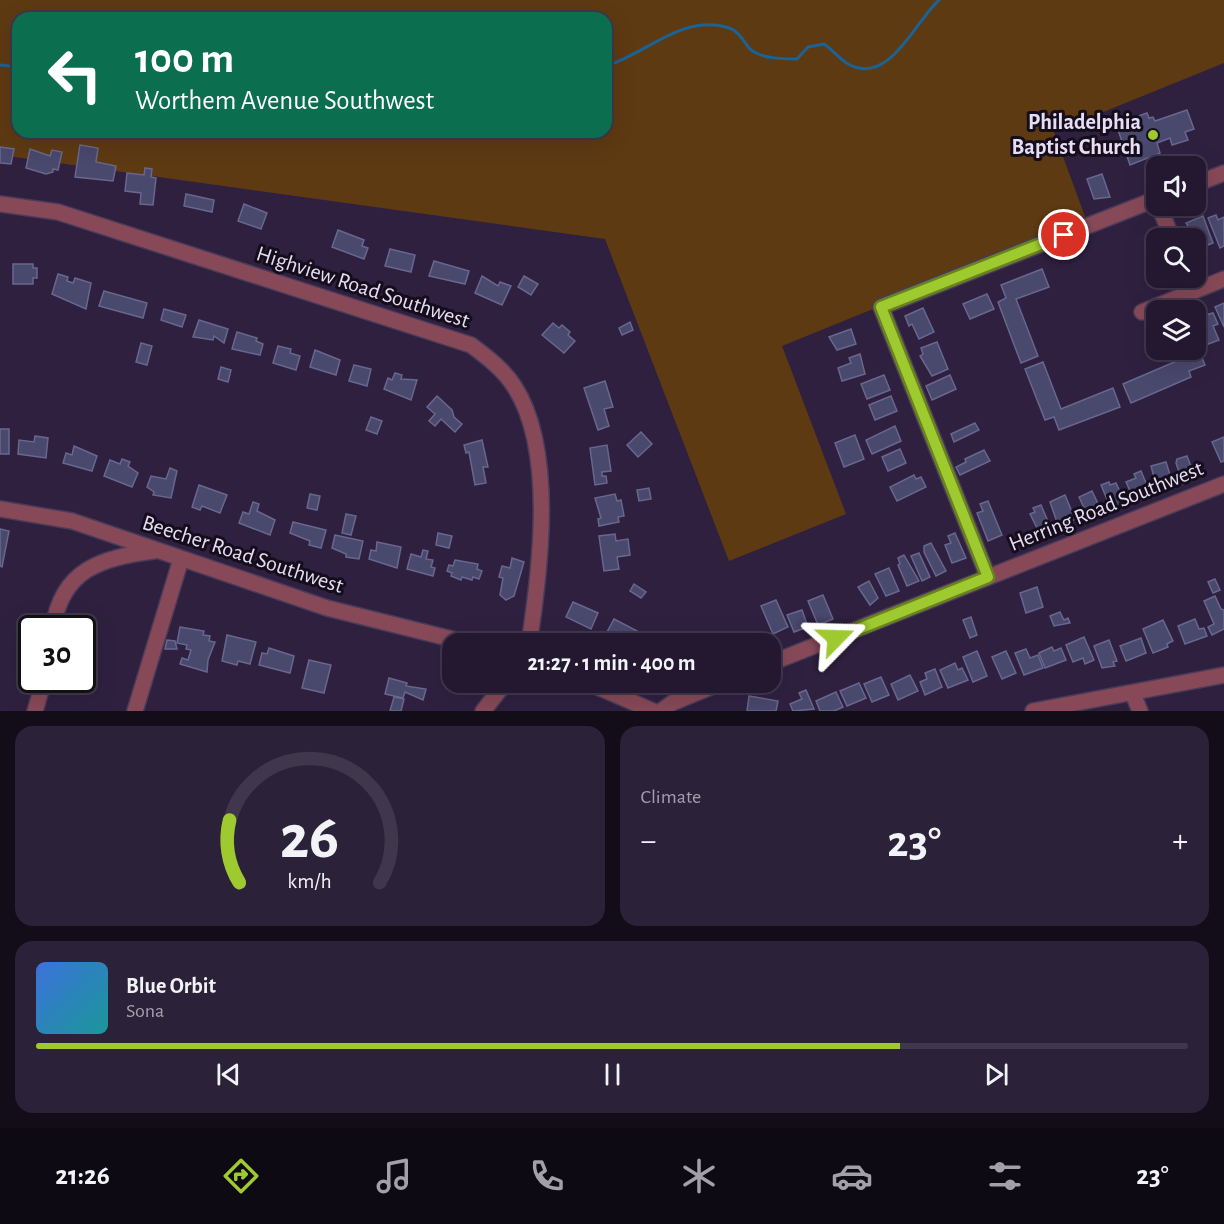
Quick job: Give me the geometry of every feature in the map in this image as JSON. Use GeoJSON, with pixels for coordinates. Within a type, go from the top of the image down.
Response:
{"type":"FeatureCollection","features":[{"type":"Feature","properties":{"kind":"street"},"geometry":{"type":"LineString","coordinates":[[1206,180],[1224,173]]}},
{"type":"Feature","properties":{"kind":"street","name":"Highview Road Southwest"},"geometry":{"type":"LineString","coordinates":[[0,204],[58,212],[471,345],[496,364],[514,386],[526,410],[540,484],[540,571],[531,633]]}},
{"type":"Feature","properties":{"kind":"street"},"geometry":{"type":"LineString","coordinates":[[988,577],[881,307],[1146,204]]}},
{"type":"Feature","properties":{"kind":"street"},"geometry":{"type":"LineString","coordinates":[[1206,282],[1224,279]]}},
{"type":"Feature","properties":{"kind":"street"},"geometry":{"type":"LineString","coordinates":[[1142,312],[1185,288]]}},
{"type":"Feature","properties":{"kind":"street","name":"Herring Road Southwest"},"geometry":{"type":"LineString","coordinates":[[781,659],[1224,484]]}},
{"type":"Feature","properties":{"kind":"street","name":"Beecher Road Southwest"},"geometry":{"type":"LineString","coordinates":[[0,508],[72,521],[327,608],[442,637]]}},
{"type":"Feature","properties":{"kind":"street"},"geometry":{"type":"LineString","coordinates":[[56,615],[60,599],[71,583],[86,569],[111,558],[157,550]]}},
{"type":"Feature","properties":{"kind":"street"},"geometry":{"type":"LineString","coordinates":[[135,711],[181,559]]}},
{"type":"Feature","properties":{"kind":"street"},"geometry":{"type":"LineString","coordinates":[[1033,711],[1224,675]]}},
{"type":"Feature","properties":{"kind":"street"},"geometry":{"type":"LineString","coordinates":[[35,711],[40,693]]}},
{"type":"Feature","properties":{"kind":"street"},"geometry":{"type":"LineString","coordinates":[[483,711],[497,693]]}},
{"type":"Feature","properties":{"kind":"street"},"geometry":{"type":"LineString","coordinates":[[611,693],[653,711]]}},
{"type":"Feature","properties":{"kind":"street"},"geometry":{"type":"LineString","coordinates":[[662,711],[672,703],[696,693]]}},
{"type":"Feature","properties":{"kind":"street"},"geometry":{"type":"LineString","coordinates":[[1132,694],[1140,711]]}},
{"type":"Feature","properties":{"kind":"shaded area"},"geometry":{"type":"Polygon","coordinates":[[[0,0],[1224,0],[1224,63],[1054,132],[1087,222],[782,346],[846,514],[729,561],[605,239],[0,155],[0,0]]]}},
{"type":"Feature","properties":{"kind":"building","name":"Philadelphia Baptist Church"},"geometry":{"type":"Polygon","coordinates":[[[1187,110],[1194,129],[1185,132],[1188,140],[1172,145],[1170,138],[1157,143],[1160,153],[1146,156],[1146,159],[1130,165],[1116,124],[1147,113],[1149,118],[1153,117],[1155,121],[1187,110]]]}},
{"type":"Feature","properties":{"kind":"building"},"geometry":{"type":"Polygon","coordinates":[[[80,145],[98,148],[96,162],[116,166],[113,181],[75,177],[80,145]]]}},
{"type":"Feature","properties":{"kind":"building"},"geometry":{"type":"Polygon","coordinates":[[[0,147],[14,149],[11,164],[0,163],[0,147]]]}},
{"type":"Feature","properties":{"kind":"building"},"geometry":{"type":"Polygon","coordinates":[[[30,149],[50,156],[52,150],[62,152],[58,170],[53,169],[53,172],[46,174],[26,168],[30,149]]]}},
{"type":"Feature","properties":{"kind":"building"},"geometry":{"type":"Polygon","coordinates":[[[145,168],[152,169],[151,177],[156,178],[153,205],[140,204],[141,193],[125,191],[127,173],[144,175],[145,168]]]}},
{"type":"Feature","properties":{"kind":"building"},"geometry":{"type":"Polygon","coordinates":[[[1102,174],[1110,197],[1094,199],[1087,179],[1102,174]]]}},
{"type":"Feature","properties":{"kind":"building"},"geometry":{"type":"Polygon","coordinates":[[[186,194],[214,200],[212,212],[184,206],[186,194]]]}},
{"type":"Feature","properties":{"kind":"building"},"geometry":{"type":"Polygon","coordinates":[[[244,204],[267,213],[261,229],[238,221],[244,204]]]}},
{"type":"Feature","properties":{"kind":"building"},"geometry":{"type":"Polygon","coordinates":[[[1216,215],[1218,220],[1224,217],[1224,246],[1220,248],[1208,218],[1216,215]]]}},
{"type":"Feature","properties":{"kind":"building"},"geometry":{"type":"Polygon","coordinates":[[[1203,216],[1213,243],[1206,246],[1206,228],[1183,228],[1188,226],[1186,223],[1203,216]]]}},
{"type":"Feature","properties":{"kind":"building"},"geometry":{"type":"Polygon","coordinates":[[[338,230],[364,240],[362,246],[368,248],[364,259],[332,247],[338,230]]]}},
{"type":"Feature","properties":{"kind":"building"},"geometry":{"type":"Polygon","coordinates":[[[390,249],[415,255],[411,272],[385,266],[390,249]]]}},
{"type":"Feature","properties":{"kind":"building"},"geometry":{"type":"Polygon","coordinates":[[[434,261],[469,271],[465,284],[429,276],[434,261]]]}},
{"type":"Feature","properties":{"kind":"building"},"geometry":{"type":"Polygon","coordinates":[[[13,264],[33,264],[33,268],[37,268],[37,278],[33,278],[33,284],[13,284],[13,264]]]}},
{"type":"Feature","properties":{"kind":"building"},"geometry":{"type":"Polygon","coordinates":[[[1042,269],[1049,287],[1016,299],[1038,356],[1021,363],[998,302],[1006,298],[1001,285],[1042,269]]]}},
{"type":"Feature","properties":{"kind":"building"},"geometry":{"type":"Polygon","coordinates":[[[58,274],[68,277],[67,281],[73,283],[75,278],[91,283],[86,309],[52,294],[58,274]]]}},
{"type":"Feature","properties":{"kind":"building"},"geometry":{"type":"Polygon","coordinates":[[[482,276],[498,286],[500,282],[511,286],[502,305],[475,293],[482,276]]]}},
{"type":"Feature","properties":{"kind":"building"},"geometry":{"type":"Polygon","coordinates":[[[524,276],[538,284],[531,295],[518,287],[524,276]]]}},
{"type":"Feature","properties":{"kind":"building"},"geometry":{"type":"Polygon","coordinates":[[[104,291],[147,303],[143,318],[99,306],[104,291]]]}},
{"type":"Feature","properties":{"kind":"building"},"geometry":{"type":"Polygon","coordinates":[[[987,294],[994,309],[970,319],[963,304],[987,294]]]}},
{"type":"Feature","properties":{"kind":"building"},"geometry":{"type":"Polygon","coordinates":[[[1224,303],[1224,327],[1215,307],[1224,303]]]}},
{"type":"Feature","properties":{"kind":"building"},"geometry":{"type":"Polygon","coordinates":[[[923,308],[934,332],[919,339],[912,324],[909,326],[905,316],[923,308]]]}},
{"type":"Feature","properties":{"kind":"building"},"geometry":{"type":"Polygon","coordinates":[[[164,309],[186,315],[182,327],[161,320],[164,309]]]}},
{"type":"Feature","properties":{"kind":"building"},"geometry":{"type":"Polygon","coordinates":[[[1213,313],[1218,324],[1213,326],[1219,340],[1206,345],[1206,315],[1213,313]]]}},
{"type":"Feature","properties":{"kind":"building"},"geometry":{"type":"Polygon","coordinates":[[[199,320],[228,329],[224,343],[214,336],[213,340],[193,337],[199,320]]]}},
{"type":"Feature","properties":{"kind":"building"},"geometry":{"type":"Polygon","coordinates":[[[630,322],[633,330],[622,335],[619,328],[630,322]]]}},
{"type":"Feature","properties":{"kind":"building"},"geometry":{"type":"Polygon","coordinates":[[[553,323],[559,328],[562,325],[575,341],[564,353],[542,335],[553,323]]]}},
{"type":"Feature","properties":{"kind":"building"},"geometry":{"type":"Polygon","coordinates":[[[851,329],[856,344],[837,350],[829,337],[851,329]]]}},
{"type":"Feature","properties":{"kind":"building"},"geometry":{"type":"Polygon","coordinates":[[[237,332],[257,338],[256,341],[263,344],[260,355],[232,349],[237,332]]]}},
{"type":"Feature","properties":{"kind":"building"},"geometry":{"type":"Polygon","coordinates":[[[937,342],[948,369],[932,376],[920,356],[923,354],[921,348],[937,342]]]}},
{"type":"Feature","properties":{"kind":"building"},"geometry":{"type":"Polygon","coordinates":[[[141,343],[152,346],[147,365],[136,362],[141,343]]]}},
{"type":"Feature","properties":{"kind":"building"},"geometry":{"type":"Polygon","coordinates":[[[278,346],[291,349],[290,353],[300,356],[296,370],[273,363],[278,346]]]}},
{"type":"Feature","properties":{"kind":"building"},"geometry":{"type":"Polygon","coordinates":[[[315,350],[340,360],[336,375],[310,367],[315,350]]]}},
{"type":"Feature","properties":{"kind":"building"},"geometry":{"type":"Polygon","coordinates":[[[860,354],[865,374],[842,381],[838,368],[851,363],[849,358],[860,354]]]}},
{"type":"Feature","properties":{"kind":"building"},"geometry":{"type":"Polygon","coordinates":[[[1179,360],[1203,360],[1205,365],[1189,371],[1191,377],[1131,403],[1123,384],[1179,360]]]}},
{"type":"Feature","properties":{"kind":"building"},"geometry":{"type":"Polygon","coordinates":[[[1043,362],[1061,409],[1113,388],[1120,407],[1059,430],[1054,417],[1045,420],[1025,369],[1043,362]]]}},
{"type":"Feature","properties":{"kind":"building"},"geometry":{"type":"Polygon","coordinates":[[[354,365],[371,369],[367,386],[349,381],[354,365]]]}},
{"type":"Feature","properties":{"kind":"building"},"geometry":{"type":"Polygon","coordinates":[[[221,367],[231,370],[228,382],[218,379],[221,367]]]}},
{"type":"Feature","properties":{"kind":"building"},"geometry":{"type":"Polygon","coordinates":[[[395,373],[402,375],[401,379],[417,380],[411,400],[384,389],[388,378],[392,380],[395,373]]]}},
{"type":"Feature","properties":{"kind":"building"},"geometry":{"type":"Polygon","coordinates":[[[884,375],[890,390],[867,399],[861,384],[884,375]]]}},
{"type":"Feature","properties":{"kind":"building"},"geometry":{"type":"Polygon","coordinates":[[[950,375],[956,389],[932,400],[926,386],[950,375]]]}},
{"type":"Feature","properties":{"kind":"building"},"geometry":{"type":"Polygon","coordinates":[[[605,381],[613,407],[604,409],[609,426],[598,430],[584,388],[605,381]]]}},
{"type":"Feature","properties":{"kind":"building"},"geometry":{"type":"Polygon","coordinates":[[[437,396],[452,410],[454,417],[462,424],[455,432],[441,419],[435,426],[429,421],[435,414],[427,407],[437,396]]]}},
{"type":"Feature","properties":{"kind":"building"},"geometry":{"type":"Polygon","coordinates":[[[891,396],[897,411],[875,420],[869,405],[891,396]]]}},
{"type":"Feature","properties":{"kind":"building"},"geometry":{"type":"Polygon","coordinates":[[[371,417],[382,421],[377,434],[366,430],[371,417]]]}},
{"type":"Feature","properties":{"kind":"building"},"geometry":{"type":"Polygon","coordinates":[[[975,423],[979,430],[954,442],[951,434],[975,423]]]}},
{"type":"Feature","properties":{"kind":"building"},"geometry":{"type":"Polygon","coordinates":[[[895,426],[901,441],[872,454],[866,440],[895,426]]]}},
{"type":"Feature","properties":{"kind":"building"},"geometry":{"type":"Polygon","coordinates":[[[0,429],[9,429],[9,454],[0,454],[0,429]]]}},
{"type":"Feature","properties":{"kind":"building"},"geometry":{"type":"Polygon","coordinates":[[[641,432],[652,444],[638,457],[627,445],[641,432]]]}},
{"type":"Feature","properties":{"kind":"building"},"geometry":{"type":"Polygon","coordinates":[[[855,435],[864,459],[844,467],[835,443],[855,435]]]}},
{"type":"Feature","properties":{"kind":"building"},"geometry":{"type":"Polygon","coordinates":[[[35,436],[48,438],[46,458],[18,454],[19,440],[34,442],[35,436]]]}},
{"type":"Feature","properties":{"kind":"building"},"geometry":{"type":"Polygon","coordinates":[[[1224,437],[1224,461],[1221,462],[1212,442],[1224,437]]]}},
{"type":"Feature","properties":{"kind":"building"},"geometry":{"type":"Polygon","coordinates":[[[482,440],[488,467],[483,467],[486,483],[475,485],[469,452],[466,453],[464,445],[482,440]]]}},
{"type":"Feature","properties":{"kind":"building"},"geometry":{"type":"Polygon","coordinates":[[[607,445],[611,471],[602,472],[602,476],[606,476],[607,483],[595,485],[590,448],[607,445]]]}},
{"type":"Feature","properties":{"kind":"building"},"geometry":{"type":"Polygon","coordinates":[[[74,446],[97,456],[92,471],[63,463],[66,453],[72,455],[74,446]]]}},
{"type":"Feature","properties":{"kind":"building"},"geometry":{"type":"Polygon","coordinates":[[[900,449],[906,463],[888,471],[882,457],[900,449]]]}},
{"type":"Feature","properties":{"kind":"building"},"geometry":{"type":"Polygon","coordinates":[[[984,450],[990,461],[960,475],[956,467],[966,462],[965,459],[984,450]]]}},
{"type":"Feature","properties":{"kind":"building"},"geometry":{"type":"Polygon","coordinates":[[[1187,456],[1196,479],[1183,484],[1176,463],[1177,459],[1187,456]]]}},
{"type":"Feature","properties":{"kind":"building"},"geometry":{"type":"Polygon","coordinates":[[[122,459],[130,462],[128,466],[138,473],[132,487],[104,476],[110,460],[120,464],[122,459]]]}},
{"type":"Feature","properties":{"kind":"building"},"geometry":{"type":"Polygon","coordinates":[[[1166,462],[1174,488],[1158,492],[1151,466],[1166,462]]]}},
{"type":"Feature","properties":{"kind":"building"},"geometry":{"type":"Polygon","coordinates":[[[170,468],[177,471],[171,498],[153,495],[154,492],[147,487],[151,476],[166,479],[170,468]]]}},
{"type":"Feature","properties":{"kind":"building"},"geometry":{"type":"Polygon","coordinates":[[[1141,471],[1151,495],[1135,502],[1126,482],[1136,478],[1134,474],[1141,471]]]}},
{"type":"Feature","properties":{"kind":"building"},"geometry":{"type":"Polygon","coordinates":[[[914,475],[916,479],[921,477],[926,487],[897,501],[890,487],[914,475]]]}},
{"type":"Feature","properties":{"kind":"building"},"geometry":{"type":"Polygon","coordinates":[[[1109,482],[1110,485],[1116,483],[1125,503],[1111,509],[1101,485],[1109,482]]]}},
{"type":"Feature","properties":{"kind":"building"},"geometry":{"type":"Polygon","coordinates":[[[199,485],[227,495],[220,513],[202,506],[200,510],[192,507],[199,485]]]}},
{"type":"Feature","properties":{"kind":"building"},"geometry":{"type":"Polygon","coordinates":[[[649,488],[651,499],[639,501],[637,490],[649,488]]]}},
{"type":"Feature","properties":{"kind":"building"},"geometry":{"type":"Polygon","coordinates":[[[1092,491],[1102,512],[1089,518],[1079,497],[1092,491]]]}},
{"type":"Feature","properties":{"kind":"building"},"geometry":{"type":"Polygon","coordinates":[[[310,494],[320,496],[317,510],[307,508],[310,494]]]}},
{"type":"Feature","properties":{"kind":"building"},"geometry":{"type":"Polygon","coordinates":[[[615,494],[617,501],[621,500],[624,516],[618,517],[619,522],[599,526],[598,519],[601,518],[595,498],[615,494]]]}},
{"type":"Feature","properties":{"kind":"building"},"geometry":{"type":"Polygon","coordinates":[[[1065,495],[1075,519],[1065,526],[1063,522],[1058,525],[1050,502],[1065,495]]]}},
{"type":"Feature","properties":{"kind":"building"},"geometry":{"type":"Polygon","coordinates":[[[988,501],[1002,535],[988,541],[977,513],[983,511],[980,504],[988,501]]]}},
{"type":"Feature","properties":{"kind":"building"},"geometry":{"type":"Polygon","coordinates":[[[253,502],[259,504],[257,511],[275,520],[270,535],[239,523],[243,512],[249,514],[253,502]]]}},
{"type":"Feature","properties":{"kind":"building"},"geometry":{"type":"Polygon","coordinates":[[[1041,505],[1053,533],[1042,538],[1030,514],[1035,512],[1033,508],[1041,505]]]}},
{"type":"Feature","properties":{"kind":"building"},"geometry":{"type":"Polygon","coordinates":[[[346,514],[356,516],[351,535],[342,533],[346,514]]]}},
{"type":"Feature","properties":{"kind":"building"},"geometry":{"type":"Polygon","coordinates":[[[293,522],[326,530],[321,548],[309,545],[310,541],[290,533],[293,522]]]}},
{"type":"Feature","properties":{"kind":"building"},"geometry":{"type":"Polygon","coordinates":[[[0,529],[9,531],[2,567],[0,566],[0,529]]]}},
{"type":"Feature","properties":{"kind":"building"},"geometry":{"type":"Polygon","coordinates":[[[438,533],[452,536],[449,548],[436,545],[438,533]]]}},
{"type":"Feature","properties":{"kind":"building"},"geometry":{"type":"Polygon","coordinates":[[[955,533],[966,558],[952,563],[945,545],[951,543],[948,536],[955,533]]]}},
{"type":"Feature","properties":{"kind":"building"},"geometry":{"type":"Polygon","coordinates":[[[615,534],[616,541],[628,539],[630,555],[617,557],[619,569],[604,571],[599,536],[615,534]]]}},
{"type":"Feature","properties":{"kind":"building"},"geometry":{"type":"Polygon","coordinates":[[[335,535],[363,541],[359,559],[346,557],[346,554],[332,548],[335,535]]]}},
{"type":"Feature","properties":{"kind":"building"},"geometry":{"type":"Polygon","coordinates":[[[377,542],[401,547],[397,568],[369,559],[371,550],[376,551],[377,542]]]}},
{"type":"Feature","properties":{"kind":"building"},"geometry":{"type":"Polygon","coordinates":[[[931,543],[946,571],[936,576],[924,552],[924,546],[931,543]]]}},
{"type":"Feature","properties":{"kind":"building"},"geometry":{"type":"Polygon","coordinates":[[[423,550],[428,551],[426,559],[433,560],[431,567],[435,568],[433,576],[407,569],[411,554],[421,557],[423,550]]]}},
{"type":"Feature","properties":{"kind":"building"},"geometry":{"type":"Polygon","coordinates":[[[919,553],[930,577],[922,581],[911,556],[919,553]]]}},
{"type":"Feature","properties":{"kind":"building"},"geometry":{"type":"Polygon","coordinates":[[[904,555],[919,581],[907,586],[898,565],[900,564],[898,558],[904,555]]]}},
{"type":"Feature","properties":{"kind":"building"},"geometry":{"type":"Polygon","coordinates":[[[512,558],[524,562],[514,596],[506,600],[500,595],[503,578],[499,577],[502,566],[510,568],[512,558]]]}},
{"type":"Feature","properties":{"kind":"building"},"geometry":{"type":"Polygon","coordinates":[[[455,560],[478,564],[477,569],[482,571],[479,579],[473,577],[472,580],[462,577],[461,580],[451,576],[452,573],[447,571],[449,565],[453,566],[455,560]]]}},
{"type":"Feature","properties":{"kind":"building"},"geometry":{"type":"Polygon","coordinates":[[[889,568],[899,591],[886,596],[875,574],[889,568]]]}},
{"type":"Feature","properties":{"kind":"building"},"geometry":{"type":"Polygon","coordinates":[[[1215,579],[1220,590],[1213,593],[1208,582],[1215,579]]]}},
{"type":"Feature","properties":{"kind":"building"},"geometry":{"type":"Polygon","coordinates":[[[869,581],[878,598],[870,605],[858,587],[869,581]]]}},
{"type":"Feature","properties":{"kind":"building"},"geometry":{"type":"Polygon","coordinates":[[[634,584],[646,592],[641,598],[630,591],[634,584]]]}},
{"type":"Feature","properties":{"kind":"building"},"geometry":{"type":"Polygon","coordinates":[[[1037,587],[1043,607],[1026,613],[1020,593],[1037,587]]]}},
{"type":"Feature","properties":{"kind":"building"},"geometry":{"type":"Polygon","coordinates":[[[823,595],[833,619],[818,625],[808,601],[823,595]]]}},
{"type":"Feature","properties":{"kind":"building"},"geometry":{"type":"Polygon","coordinates":[[[1215,596],[1221,609],[1224,610],[1224,629],[1212,635],[1208,627],[1214,624],[1204,601],[1215,596]]]}},
{"type":"Feature","properties":{"kind":"building"},"geometry":{"type":"Polygon","coordinates":[[[776,600],[788,627],[773,633],[761,606],[776,600]]]}},
{"type":"Feature","properties":{"kind":"building"},"geometry":{"type":"Polygon","coordinates":[[[573,602],[598,613],[591,629],[566,617],[573,602]]]}},
{"type":"Feature","properties":{"kind":"building"},"geometry":{"type":"Polygon","coordinates":[[[802,610],[808,627],[794,632],[787,615],[802,610]]]}},
{"type":"Feature","properties":{"kind":"building"},"geometry":{"type":"Polygon","coordinates":[[[1060,612],[1064,620],[1068,618],[1070,623],[1054,626],[1050,616],[1060,612]]]}},
{"type":"Feature","properties":{"kind":"building"},"geometry":{"type":"Polygon","coordinates":[[[971,617],[977,635],[970,638],[963,620],[971,617]]]}},
{"type":"Feature","properties":{"kind":"building"},"geometry":{"type":"Polygon","coordinates":[[[614,619],[641,633],[617,633],[607,633],[614,619]]]}},
{"type":"Feature","properties":{"kind":"building"},"geometry":{"type":"Polygon","coordinates":[[[1195,619],[1199,629],[1204,628],[1207,636],[1185,644],[1178,626],[1195,619]]]}},
{"type":"Feature","properties":{"kind":"building"},"geometry":{"type":"Polygon","coordinates":[[[1163,620],[1173,641],[1167,644],[1168,647],[1153,653],[1143,629],[1163,620]]]}},
{"type":"Feature","properties":{"kind":"building"},"geometry":{"type":"Polygon","coordinates":[[[180,627],[204,631],[203,635],[210,636],[209,641],[215,642],[208,660],[207,672],[180,664],[182,658],[188,660],[191,650],[186,649],[187,645],[177,643],[180,627]]]}},
{"type":"Feature","properties":{"kind":"building"},"geometry":{"type":"Polygon","coordinates":[[[227,635],[256,642],[250,664],[238,661],[237,665],[222,661],[227,635]]]}},
{"type":"Feature","properties":{"kind":"building"},"geometry":{"type":"Polygon","coordinates":[[[1084,637],[1094,660],[1085,664],[1083,658],[1073,662],[1066,645],[1084,637]]]}},
{"type":"Feature","properties":{"kind":"building"},"geometry":{"type":"Polygon","coordinates":[[[1141,638],[1146,653],[1126,661],[1120,646],[1141,638]]]}},
{"type":"Feature","properties":{"kind":"building"},"geometry":{"type":"Polygon","coordinates":[[[167,640],[175,641],[177,649],[165,649],[167,640]]]}},
{"type":"Feature","properties":{"kind":"building"},"geometry":{"type":"Polygon","coordinates":[[[1109,640],[1117,661],[1113,662],[1115,666],[1102,668],[1094,646],[1109,640]]]}},
{"type":"Feature","properties":{"kind":"building"},"geometry":{"type":"Polygon","coordinates":[[[1052,647],[1054,651],[1061,648],[1066,660],[1045,668],[1039,653],[1052,647]]]}},
{"type":"Feature","properties":{"kind":"building"},"geometry":{"type":"Polygon","coordinates":[[[269,648],[294,656],[290,673],[259,665],[262,653],[267,654],[269,648]]]}},
{"type":"Feature","properties":{"kind":"building"},"geometry":{"type":"Polygon","coordinates":[[[1026,649],[1030,658],[1038,655],[1043,668],[1024,675],[1015,653],[1026,649]]]}},
{"type":"Feature","properties":{"kind":"building"},"geometry":{"type":"Polygon","coordinates":[[[977,651],[987,676],[973,682],[963,657],[977,651]]]}},
{"type":"Feature","properties":{"kind":"building"},"geometry":{"type":"Polygon","coordinates":[[[1006,651],[1016,673],[1002,679],[992,657],[1006,651]]]}},
{"type":"Feature","properties":{"kind":"building"},"geometry":{"type":"Polygon","coordinates":[[[309,660],[331,665],[324,693],[302,688],[309,660]]]}},
{"type":"Feature","properties":{"kind":"building"},"geometry":{"type":"Polygon","coordinates":[[[955,663],[958,670],[962,668],[968,680],[948,688],[940,670],[955,663]]]}},
{"type":"Feature","properties":{"kind":"building"},"geometry":{"type":"Polygon","coordinates":[[[935,669],[942,687],[925,695],[920,682],[927,679],[925,673],[935,669]]]}},
{"type":"Feature","properties":{"kind":"building"},"geometry":{"type":"Polygon","coordinates":[[[910,675],[918,691],[898,700],[891,684],[910,675]]]}},
{"type":"Feature","properties":{"kind":"building"},"geometry":{"type":"Polygon","coordinates":[[[881,677],[889,695],[872,702],[864,684],[881,677]]]}},
{"type":"Feature","properties":{"kind":"building"},"geometry":{"type":"Polygon","coordinates":[[[389,678],[407,683],[406,686],[426,689],[423,700],[405,692],[403,698],[385,694],[389,678]]]}},
{"type":"Feature","properties":{"kind":"building"},"geometry":{"type":"Polygon","coordinates":[[[859,683],[866,698],[847,706],[840,691],[859,683]]]}},
{"type":"Feature","properties":{"kind":"building"},"geometry":{"type":"Polygon","coordinates":[[[806,690],[814,709],[793,711],[790,704],[802,699],[799,693],[806,690]]]}},
{"type":"Feature","properties":{"kind":"building"},"geometry":{"type":"Polygon","coordinates":[[[836,692],[843,707],[834,711],[820,711],[816,701],[836,692]]]}},
{"type":"Feature","properties":{"kind":"building"},"geometry":{"type":"Polygon","coordinates":[[[749,696],[778,701],[776,711],[747,711],[749,696]]]}},
{"type":"Feature","properties":{"kind":"building"},"geometry":{"type":"Polygon","coordinates":[[[394,697],[404,699],[401,711],[390,711],[394,697]]]}},
{"type":"Feature","properties":{"kind":"waterway"},"geometry":{"type":"LineString","coordinates":[[612,64],[679,31],[694,26],[710,25],[734,30],[749,48],[765,56],[797,59],[808,47],[824,44],[850,65],[864,69],[878,66],[901,48],[939,0]]}},
{"type":"Feature","properties":{"kind":"waterway"},"geometry":{"type":"LineString","coordinates":[[0,65],[12,66]]}},
{"type":"Feature","properties":{"kind":"place","name":"Philadelphia Baptist Church"},"geometry":{"type":"Point","coordinates":[1153,135]}},
{"type":"Feature","properties":{"kind":"route"},"geometry":{"type":"LineString","coordinates":[[836,638],[988,577],[881,307],[1064,235]]}}]}
